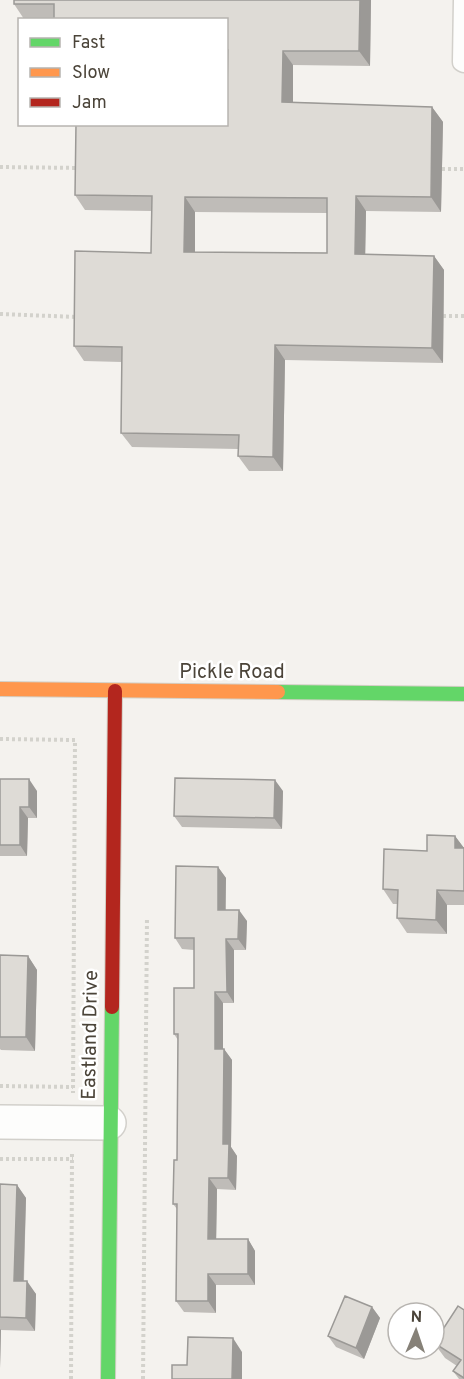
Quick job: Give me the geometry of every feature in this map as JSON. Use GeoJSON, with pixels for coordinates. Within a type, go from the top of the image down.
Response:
{"type":"FeatureCollection","features":[{"type":"Feature","properties":{"kind":"street","name":"Pickle Road"},"geometry":{"type":"LineString","coordinates":[[0,689],[464,694]]}},
{"type":"Feature","properties":{"kind":"street","name":"Eastland Drive"},"geometry":{"type":"LineString","coordinates":[[108,1379],[109,1088],[115,692]]}},
{"type":"Feature","properties":{"kind":"street"},"geometry":{"type":"LineString","coordinates":[[0,1122],[109,1123]]}},
{"type":"Feature","properties":{"kind":"lane"},"geometry":{"type":"LineString","coordinates":[[463,0],[462,62],[464,63]]}},
{"type":"Feature","properties":{"kind":"path"},"geometry":{"type":"LineString","coordinates":[[0,167],[86,168]]}},
{"type":"Feature","properties":{"kind":"path"},"geometry":{"type":"LineString","coordinates":[[442,169],[464,169]]}},
{"type":"Feature","properties":{"kind":"path"},"geometry":{"type":"LineString","coordinates":[[0,314],[85,317]]}},
{"type":"Feature","properties":{"kind":"path"},"geometry":{"type":"LineString","coordinates":[[443,316],[464,316]]}},
{"type":"Feature","properties":{"kind":"path"},"geometry":{"type":"LineString","coordinates":[[0,739],[75,740],[70,1379]]}},
{"type":"Feature","properties":{"kind":"path"},"geometry":{"type":"LineString","coordinates":[[143,1379],[147,914]]}},
{"type":"Feature","properties":{"kind":"path"},"geometry":{"type":"LineString","coordinates":[[0,1086],[146,1090]]}},
{"type":"Feature","properties":{"kind":"path"},"geometry":{"type":"LineString","coordinates":[[0,1159],[145,1157]]}},
{"type":"Feature","properties":{"kind":"building"},"geometry":{"type":"Polygon","coordinates":[[[14,0],[360,0],[359,51],[283,51],[282,102],[432,107],[431,197],[356,196],[355,254],[434,256],[432,348],[275,345],[273,457],[238,456],[239,435],[121,433],[122,347],[74,346],[75,251],[151,253],[152,196],[75,195],[76,126],[228,126],[228,18],[54,18],[54,4],[14,4],[14,0]],[[185,197],[184,252],[327,253],[327,198],[185,197]]]}},
{"type":"Feature","properties":{"kind":"building"},"geometry":{"type":"Polygon","coordinates":[[[175,778],[275,780],[274,818],[174,816],[175,778]]]}},
{"type":"Feature","properties":{"kind":"building"},"geometry":{"type":"Polygon","coordinates":[[[0,779],[29,779],[29,807],[20,807],[20,845],[0,845],[0,779]]]}},
{"type":"Feature","properties":{"kind":"building"},"geometry":{"type":"Polygon","coordinates":[[[427,835],[455,836],[455,848],[464,848],[464,891],[437,890],[436,920],[397,918],[398,890],[383,889],[384,849],[427,851],[427,835]]]}},
{"type":"Feature","properties":{"kind":"building"},"geometry":{"type":"Polygon","coordinates":[[[176,866],[218,867],[218,910],[239,910],[238,939],[226,939],[227,992],[215,992],[215,1049],[224,1049],[223,1144],[229,1144],[228,1178],[209,1178],[208,1239],[248,1239],[248,1274],[208,1274],[208,1301],[176,1301],[177,1204],[173,1204],[174,1160],[177,1160],[178,1034],[174,1034],[174,988],[194,988],[194,938],[175,938],[176,866]]]}},
{"type":"Feature","properties":{"kind":"building"},"geometry":{"type":"Polygon","coordinates":[[[0,955],[28,956],[26,1037],[0,1037],[0,955]]]}},
{"type":"Feature","properties":{"kind":"building"},"geometry":{"type":"Polygon","coordinates":[[[0,1184],[17,1185],[14,1281],[27,1281],[26,1318],[0,1317],[0,1184]]]}},
{"type":"Feature","properties":{"kind":"building"},"geometry":{"type":"Polygon","coordinates":[[[345,1296],[372,1307],[356,1348],[328,1336],[345,1296]]]}},
{"type":"Feature","properties":{"kind":"building"},"geometry":{"type":"Polygon","coordinates":[[[458,1306],[464,1310],[464,1378],[453,1371],[461,1360],[446,1351],[446,1324],[458,1306]]]}},
{"type":"Feature","properties":{"kind":"building"},"geometry":{"type":"Polygon","coordinates":[[[188,1337],[233,1338],[232,1379],[172,1379],[172,1365],[187,1365],[188,1337]]]}},
{"type":"Feature","properties":{"kind":"traffic: fast"},"geometry":{"type":"LineString","coordinates":[[278,692],[464,694]]}},
{"type":"Feature","properties":{"kind":"traffic: fast"},"geometry":{"type":"LineString","coordinates":[[108,1379],[112,1007]]}},
{"type":"Feature","properties":{"kind":"traffic: slow"},"geometry":{"type":"LineString","coordinates":[[0,689],[278,692]]}},
{"type":"Feature","properties":{"kind":"traffic: jam"},"geometry":{"type":"LineString","coordinates":[[112,1007],[115,691]]}}]}
